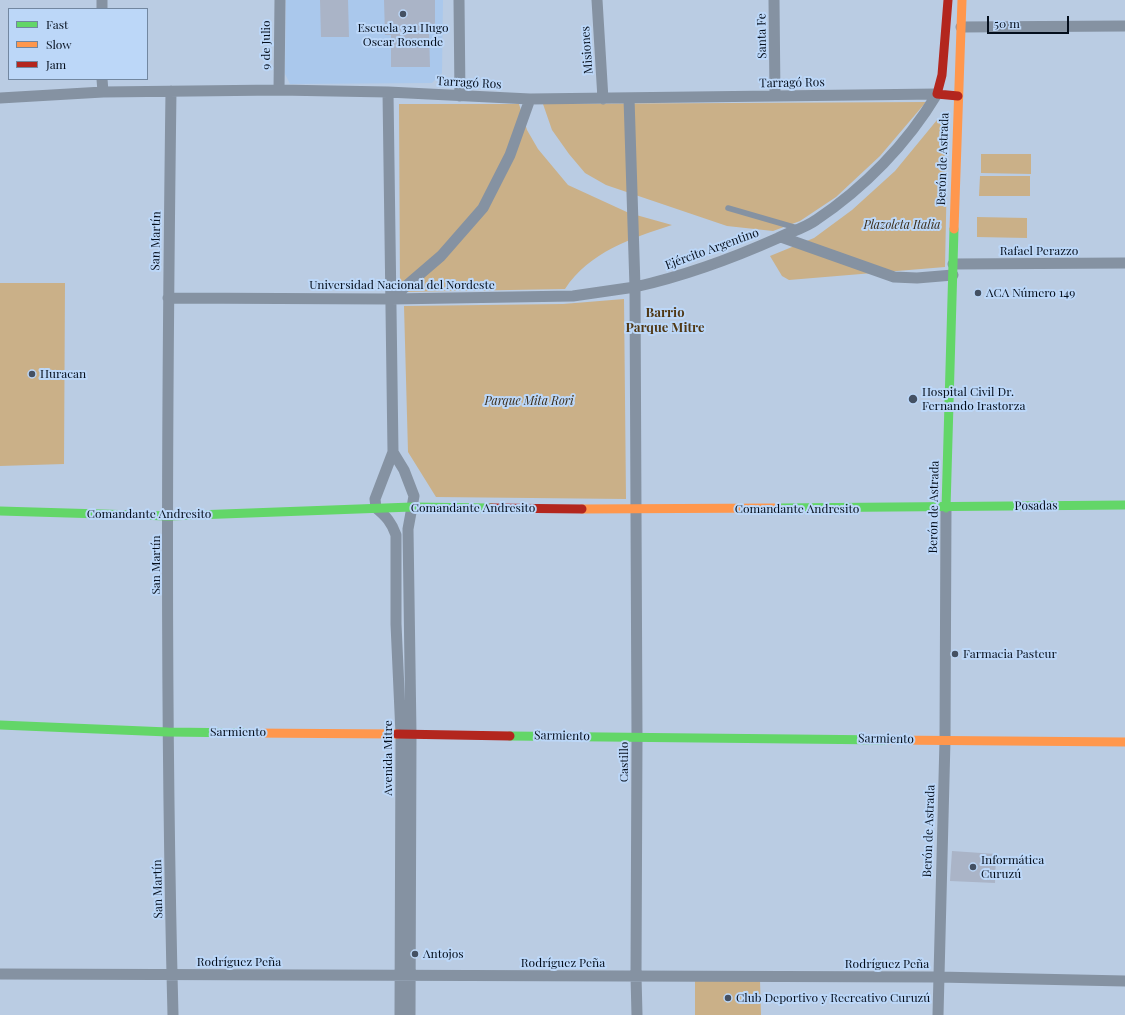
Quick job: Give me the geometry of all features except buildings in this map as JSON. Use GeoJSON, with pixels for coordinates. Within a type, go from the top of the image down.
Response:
{"type":"FeatureCollection","features":[{"type":"Feature","properties":{"kind":"street","name":"9 de Julio"},"geometry":{"type":"LineString","coordinates":[[279,90],[280,0]]}},
{"type":"Feature","properties":{"kind":"street"},"geometry":{"type":"LineString","coordinates":[[459,0],[460,96]]}},
{"type":"Feature","properties":{"kind":"street","name":"Misiones"},"geometry":{"type":"LineString","coordinates":[[596,0],[603,99]]}},
{"type":"Feature","properties":{"kind":"street","name":"Santa Fe"},"geometry":{"type":"LineString","coordinates":[[774,0],[775,96]]}},
{"type":"Feature","properties":{"kind":"street"},"geometry":{"type":"LineString","coordinates":[[948,0],[942,75],[937,94],[958,96]]}},
{"type":"Feature","properties":{"kind":"street","name":"Berón de Astrada"},"geometry":{"type":"LineString","coordinates":[[938,1015],[945,740],[946,508],[962,0]]}},
{"type":"Feature","properties":{"kind":"street"},"geometry":{"type":"LineString","coordinates":[[961,27],[1125,26]]}},
{"type":"Feature","properties":{"kind":"street"},"geometry":{"type":"LineString","coordinates":[[102,80],[102,92]]}},
{"type":"Feature","properties":{"kind":"street","name":"Tarragó Ros"},"geometry":{"type":"LineString","coordinates":[[0,98],[102,92],[279,90],[388,92],[530,99],[937,94]]}},
{"type":"Feature","properties":{"kind":"street","name":"San Martín"},"geometry":{"type":"LineString","coordinates":[[171,91],[168,298],[168,732],[173,1015]]}},
{"type":"Feature","properties":{"kind":"street"},"geometry":{"type":"LineString","coordinates":[[376,508],[375,500],[394,452],[388,92]]}},
{"type":"Feature","properties":{"kind":"street","name":"Ejército Argentino"},"geometry":{"type":"LineString","coordinates":[[635,287],[707,268],[815,221],[853,192],[886,161],[917,124],[937,94]]}},
{"type":"Feature","properties":{"kind":"street"},"geometry":{"type":"LineString","coordinates":[[630,98],[635,287],[635,509]]}},
{"type":"Feature","properties":{"kind":"street"},"geometry":{"type":"LineString","coordinates":[[391,299],[441,256],[483,208],[510,155],[530,99]]}},
{"type":"Feature","properties":{"kind":"street","name":"Rafael Perazzo"},"geometry":{"type":"LineString","coordinates":[[781,237],[894,277],[917,278],[953,269],[1125,263]]}},
{"type":"Feature","properties":{"kind":"street","name":"Universidad Nacional del Nordeste"},"geometry":{"type":"LineString","coordinates":[[168,298],[391,299],[573,296],[635,287]]}},
{"type":"Feature","properties":{"kind":"street","name":"Avenida Mitre"},"geometry":{"type":"LineString","coordinates":[[394,452],[404,470],[414,496],[408,529],[405,975],[400,1015]]}},
{"type":"Feature","properties":{"kind":"street","name":"Posadas"},"geometry":{"type":"LineString","coordinates":[[946,508],[1125,505]]}},
{"type":"Feature","properties":{"kind":"street","name":"Comandante Andresito"},"geometry":{"type":"LineString","coordinates":[[0,511],[169,516],[412,507],[635,509],[946,508]]}},
{"type":"Feature","properties":{"kind":"street","name":"Avenida Mitre"},"geometry":{"type":"LineString","coordinates":[[376,508],[386,515],[393,525],[396,535],[396,624],[406,734]]}},
{"type":"Feature","properties":{"kind":"street","name":"Castillo"},"geometry":{"type":"LineString","coordinates":[[635,509],[637,1015]]}},
{"type":"Feature","properties":{"kind":"street","name":"Sarmiento"},"geometry":{"type":"LineString","coordinates":[[0,725],[168,732],[1125,742]]}},
{"type":"Feature","properties":{"kind":"street","name":"Rodríguez Peña"},"geometry":{"type":"LineString","coordinates":[[0,974],[938,977],[1125,981]]}},
{"type":"Feature","properties":{"kind":"street","name":"Avenida Mitre"},"geometry":{"type":"LineString","coordinates":[[405,975],[410,1015]]}},
{"type":"Feature","properties":{"kind":"lane"},"geometry":{"type":"LineString","coordinates":[[728,208],[799,228]]}},
{"type":"Feature","properties":{"kind":"shaded area"},"geometry":{"type":"Polygon","coordinates":[[[286,0],[443,0],[442,73],[432,83],[290,84],[285,74],[286,0]]]}},
{"type":"Feature","properties":{"kind":"green space"},"geometry":{"type":"Polygon","coordinates":[[[926,102],[880,156],[836,197],[800,221],[773,231],[727,226],[606,185],[585,173],[569,154],[552,130],[543,104],[926,102]]]}},
{"type":"Feature","properties":{"kind":"green space"},"geometry":{"type":"Polygon","coordinates":[[[399,104],[519,104],[527,130],[538,149],[568,185],[629,213],[672,225],[642,235],[612,248],[586,265],[565,289],[400,292],[399,104]]]}},
{"type":"Feature","properties":{"kind":"green space","name":"Plazoleta Italia"},"geometry":{"type":"Polygon","coordinates":[[[937,120],[948,120],[945,267],[789,280],[782,276],[770,256],[814,238],[852,210],[895,171],[937,120]]]}},
{"type":"Feature","properties":{"kind":"green space"},"geometry":{"type":"Polygon","coordinates":[[[981,154],[1031,154],[1031,174],[981,173],[981,154]]]}},
{"type":"Feature","properties":{"kind":"green space"},"geometry":{"type":"Polygon","coordinates":[[[980,176],[1030,176],[1030,196],[979,196],[980,176]]]}},
{"type":"Feature","properties":{"kind":"green space"},"geometry":{"type":"Polygon","coordinates":[[[977,217],[1027,218],[1027,238],[977,237],[977,217]]]}},
{"type":"Feature","properties":{"kind":"green space","name":"Huracan"},"geometry":{"type":"Polygon","coordinates":[[[0,283],[65,283],[64,464],[0,466],[0,283]]]}},
{"type":"Feature","properties":{"kind":"green space","name":"Parque Mita Rori"},"geometry":{"type":"Polygon","coordinates":[[[624,299],[626,499],[436,497],[408,452],[404,306],[563,304],[624,299]]]}},
{"type":"Feature","properties":{"kind":"green space","name":"Club Deportivo y Recreativo Curuzú"},"geometry":{"type":"Polygon","coordinates":[[[695,980],[760,980],[761,1015],[695,1015],[695,980]]]}},
{"type":"Feature","properties":{"kind":"traffic: fast"},"geometry":{"type":"LineString","coordinates":[[946,508],[954,229]]}},
{"type":"Feature","properties":{"kind":"traffic: fast"},"geometry":{"type":"LineString","coordinates":[[778,508],[1125,505]]}},
{"type":"Feature","properties":{"kind":"traffic: fast"},"geometry":{"type":"LineString","coordinates":[[0,511],[169,516],[412,507],[491,508]]}},
{"type":"Feature","properties":{"kind":"traffic: fast"},"geometry":{"type":"LineString","coordinates":[[0,725],[168,732],[248,733]]}},
{"type":"Feature","properties":{"kind":"traffic: fast"},"geometry":{"type":"LineString","coordinates":[[510,736],[888,740]]}},
{"type":"Feature","properties":{"kind":"traffic: slow"},"geometry":{"type":"LineString","coordinates":[[954,229],[962,0]]}},
{"type":"Feature","properties":{"kind":"traffic: slow"},"geometry":{"type":"LineString","coordinates":[[582,509],[778,508]]}},
{"type":"Feature","properties":{"kind":"traffic: slow"},"geometry":{"type":"LineString","coordinates":[[248,733],[397,734]]}},
{"type":"Feature","properties":{"kind":"traffic: slow"},"geometry":{"type":"LineString","coordinates":[[888,740],[1125,742]]}},
{"type":"Feature","properties":{"kind":"traffic: jam"},"geometry":{"type":"LineString","coordinates":[[948,0],[942,75],[937,94],[958,96]]}},
{"type":"Feature","properties":{"kind":"traffic: jam"},"geometry":{"type":"LineString","coordinates":[[491,508],[582,509]]}},
{"type":"Feature","properties":{"kind":"traffic: jam"},"geometry":{"type":"LineString","coordinates":[[397,734],[510,736]]}},
{"type":"Feature","properties":{"kind":"place","name":"Escuela 321 Hugo Oscar Rosende"},"geometry":{"type":"Point","coordinates":[403,14]}},
{"type":"Feature","properties":{"kind":"place","name":"ACA Número 149"},"geometry":{"type":"Point","coordinates":[978,293]}},
{"type":"Feature","properties":{"kind":"place","name":"Huracan"},"geometry":{"type":"Point","coordinates":[32,374]}},
{"type":"Feature","properties":{"kind":"place","name":"Hospital Civil Dr. Fernando Irastorza"},"geometry":{"type":"Point","coordinates":[913,399]}},
{"type":"Feature","properties":{"kind":"place","name":"Farmacia Pasteur"},"geometry":{"type":"Point","coordinates":[955,654]}},
{"type":"Feature","properties":{"kind":"place","name":"Informática Curuzú"},"geometry":{"type":"Point","coordinates":[973,867]}},
{"type":"Feature","properties":{"kind":"place","name":"Antojos"},"geometry":{"type":"Point","coordinates":[415,954]}},
{"type":"Feature","properties":{"kind":"place","name":"Club Deportivo y Recreativo Curuzú"},"geometry":{"type":"Point","coordinates":[728,998]}},
{"type":"Feature","properties":{"kind":"district","name":"Barrio Parque Mitre"},"geometry":{"type":"Point","coordinates":[665,320]}}]}
